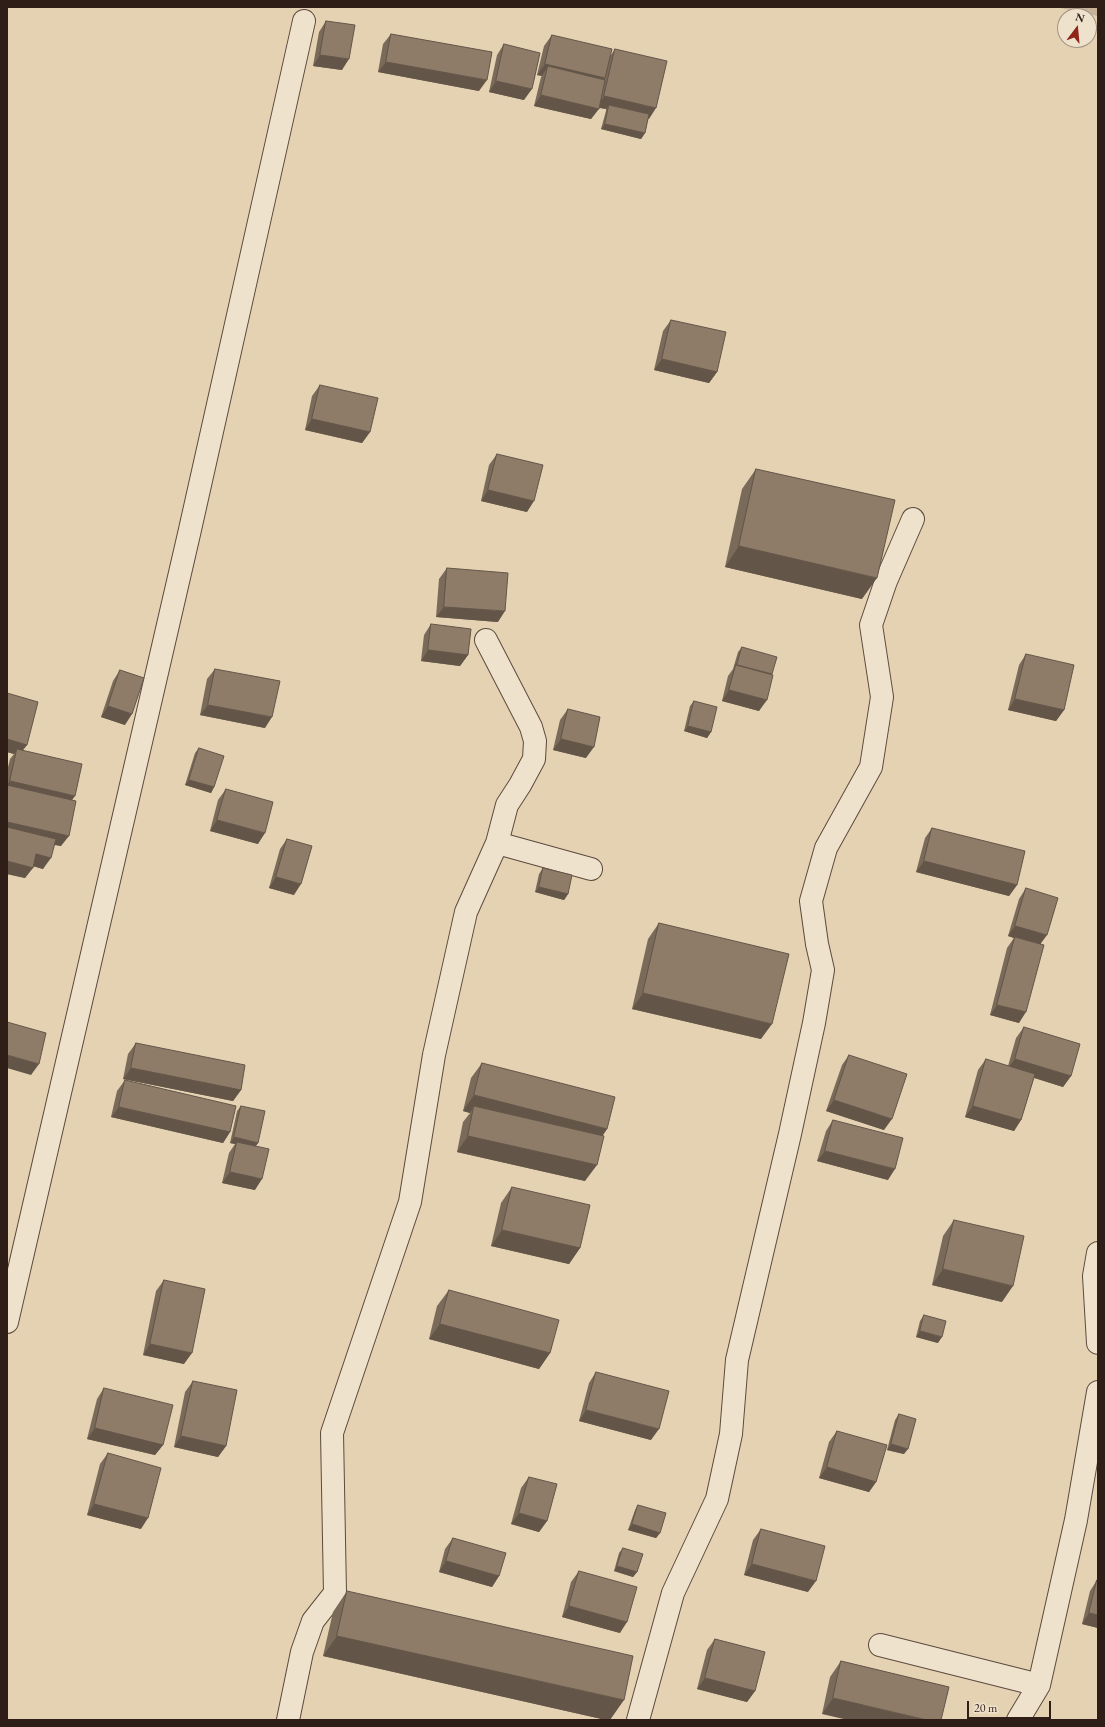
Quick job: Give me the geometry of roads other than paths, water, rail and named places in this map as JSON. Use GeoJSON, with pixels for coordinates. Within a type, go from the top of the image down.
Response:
{"type":"FeatureCollection","features":[{"type":"Feature","properties":{"kind":"street"},"geometry":{"type":"LineString","coordinates":[[7,1322],[190,534],[304,21]]}},
{"type":"Feature","properties":{"kind":"street"},"geometry":{"type":"LineString","coordinates":[[638,1720],[674,1593],[717,1500],[731,1434],[737,1360],[790,1134],[814,1023],[823,970],[817,944],[811,901],[826,848],[871,767],[882,697],[871,625],[886,581],[913,519]]}},
{"type":"Feature","properties":{"kind":"street"},"geometry":{"type":"LineString","coordinates":[[288,1720],[302,1652],[314,1621],[335,1593],[332,1433],[410,1202],[434,1055],[466,912],[498,844],[506,805],[520,785],[534,759],[535,740],[531,728],[486,640]]}},
{"type":"Feature","properties":{"kind":"street"},"geometry":{"type":"LineString","coordinates":[[498,844],[591,869]]}},
{"type":"Feature","properties":{"kind":"street"},"geometry":{"type":"LineString","coordinates":[[1098,1253],[1094,1276],[1098,1343]]}},
{"type":"Feature","properties":{"kind":"street"},"geometry":{"type":"LineString","coordinates":[[1018,1720],[1039,1685],[1076,1520],[1098,1392]]}},
{"type":"Feature","properties":{"kind":"street"},"geometry":{"type":"LineString","coordinates":[[880,1645],[1039,1685]]}}]}
